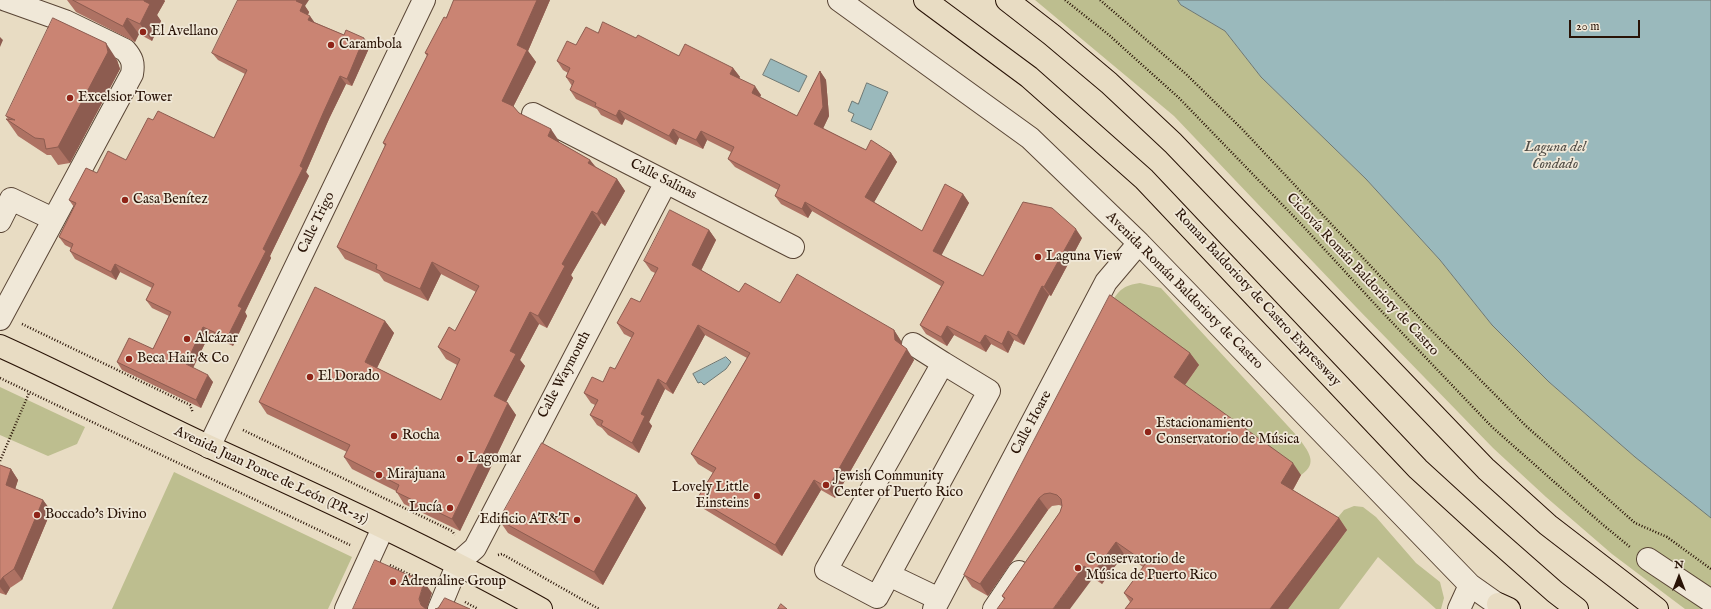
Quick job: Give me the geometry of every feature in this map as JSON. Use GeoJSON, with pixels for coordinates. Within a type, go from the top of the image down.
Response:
{"type":"FeatureCollection","features":[{"type":"Feature","properties":{"kind":"main road","name":"Roman Baldorioty de Castro Expressway"},"geometry":{"type":"LineString","coordinates":[[925,0],[1029,77],[1144,179],[1418,468],[1488,534],[1555,592],[1578,609]]}},
{"type":"Feature","properties":{"kind":"main road"},"geometry":{"type":"LineString","coordinates":[[1007,0],[1109,83],[1173,143],[1486,468],[1548,525],[1657,609]]}},
{"type":"Feature","properties":{"kind":"main road","name":"Avenida Juan Ponce de León (PR-25)"},"geometry":{"type":"LineString","coordinates":[[0,346],[458,563],[536,608]]}},
{"type":"Feature","properties":{"kind":"street"},"geometry":{"type":"LineString","coordinates":[[1,317],[132,74],[134,66],[132,58],[125,50],[65,21],[6,0]]}},
{"type":"Feature","properties":{"kind":"street","name":"Calle Trigo"},"geometry":{"type":"LineString","coordinates":[[209,446],[424,0]]}},
{"type":"Feature","properties":{"kind":"street","name":"Avenida Román Baldorioty de Castro"},"geometry":{"type":"LineString","coordinates":[[839,0],[1030,138],[1139,243],[1470,585],[1504,607]]}},
{"type":"Feature","properties":{"kind":"street","name":"Calle Salinas"},"geometry":{"type":"LineString","coordinates":[[533,114],[793,247]]}},
{"type":"Feature","properties":{"kind":"street","name":"Calle Waymouth"},"geometry":{"type":"LineString","coordinates":[[458,563],[475,548],[666,182]]}},
{"type":"Feature","properties":{"kind":"street"},"geometry":{"type":"LineString","coordinates":[[0,221],[11,199],[53,219]]}},
{"type":"Feature","properties":{"kind":"street","name":"Calle Hoare"},"geometry":{"type":"LineString","coordinates":[[936,604],[1106,282],[1139,243]]}},
{"type":"Feature","properties":{"kind":"street"},"geometry":{"type":"LineString","coordinates":[[913,344],[943,364],[989,391],[877,597],[826,570],[943,364]]}},
{"type":"Feature","properties":{"kind":"street"},"geometry":{"type":"LineString","coordinates":[[346,609],[383,528]]}},
{"type":"Feature","properties":{"kind":"street"},"geometry":{"type":"LineString","coordinates":[[994,609],[1030,556]]}},
{"type":"Feature","properties":{"kind":"street"},"geometry":{"type":"LineString","coordinates":[[1648,560],[1711,601]]}},
{"type":"Feature","properties":{"kind":"street"},"geometry":{"type":"LineString","coordinates":[[443,601],[458,563]]}},
{"type":"Feature","properties":{"kind":"street"},"geometry":{"type":"LineString","coordinates":[[889,575],[936,604]]}},
{"type":"Feature","properties":{"kind":"street"},"geometry":{"type":"LineString","coordinates":[[1459,609],[1470,585]]}},
{"type":"Feature","properties":{"kind":"path","name":"Ciclovía Román Baldorioty de Castro"},"geometry":{"type":"LineString","coordinates":[[1065,0],[1109,35],[1179,98],[1303,226],[1385,315],[1492,427],[1619,539],[1648,560]]}},
{"type":"Feature","properties":{"kind":"path"},"geometry":{"type":"LineString","coordinates":[[1100,0],[1186,74],[1242,128],[1426,324],[1526,426],[1635,523],[1667,537],[1711,569]]}},
{"type":"Feature","properties":{"kind":"path"},"geometry":{"type":"LineString","coordinates":[[1,317],[190,405],[192,413],[236,430],[243,430],[452,531],[459,540],[475,548],[493,555],[502,554],[599,609]]}},
{"type":"Feature","properties":{"kind":"path"},"geometry":{"type":"LineString","coordinates":[[0,378],[371,555],[443,601],[478,609]]}},
{"type":"Feature","properties":{"kind":"path"},"geometry":{"type":"LineString","coordinates":[[0,461],[29,393]]}},
{"type":"Feature","properties":{"kind":"green space"},"geometry":{"type":"Polygon","coordinates":[[[1035,0],[1178,0],[1181,5],[1225,31],[1261,77],[1366,179],[1440,260],[1492,325],[1549,382],[1635,457],[1711,518],[1711,609],[1685,609],[1612,554],[1546,497],[1493,448],[1174,116],[1035,0]]]}},
{"type":"Feature","properties":{"kind":"green space"},"geometry":{"type":"Polygon","coordinates":[[[1140,283],[1161,288],[1298,437],[1308,452],[1311,461],[1310,466],[1301,475],[1182,389],[1199,365],[1111,303],[1122,289],[1130,285],[1140,283]]]}},
{"type":"Feature","properties":{"kind":"green space"},"geometry":{"type":"Polygon","coordinates":[[[0,387],[85,427],[77,444],[48,456],[0,435],[0,387]]]}},
{"type":"Feature","properties":{"kind":"green space"},"geometry":{"type":"Polygon","coordinates":[[[174,472],[352,557],[328,609],[112,609],[174,472]]]}},
{"type":"Feature","properties":{"kind":"green space"},"geometry":{"type":"Polygon","coordinates":[[[1354,506],[1363,507],[1376,517],[1416,563],[1440,582],[1444,598],[1441,609],[1436,609],[1378,557],[1339,609],[1255,609],[1344,534],[1347,530],[1334,522],[1344,510],[1354,506]]]}},
{"type":"Feature","properties":{"kind":"water","name":"Laguna del Condado"},"geometry":{"type":"Polygon","coordinates":[[[1178,0],[1711,0],[1711,518],[1635,457],[1549,382],[1492,325],[1440,260],[1366,179],[1261,77],[1225,31],[1181,5],[1178,0]]]}},
{"type":"Feature","properties":{"kind":"water"},"geometry":{"type":"Polygon","coordinates":[[[771,59],[807,76],[799,92],[763,75],[771,59]]]}},
{"type":"Feature","properties":{"kind":"water"},"geometry":{"type":"Polygon","coordinates":[[[867,83],[888,92],[871,130],[851,121],[854,114],[848,111],[852,101],[858,104],[867,83]]]}},
{"type":"Feature","properties":{"kind":"water"},"geometry":{"type":"Polygon","coordinates":[[[726,357],[731,362],[726,369],[704,385],[701,382],[698,383],[693,374],[726,357]]]}},
{"type":"Feature","properties":{"kind":"building"},"geometry":{"type":"Polygon","coordinates":[[[73,0],[144,0],[150,4],[140,24],[127,18],[123,26],[73,0]]]}},
{"type":"Feature","properties":{"kind":"building"},"geometry":{"type":"Polygon","coordinates":[[[238,0],[297,0],[296,1],[303,4],[300,11],[310,16],[308,20],[344,35],[346,30],[364,38],[347,79],[340,76],[324,111],[300,166],[303,168],[263,249],[266,251],[238,306],[242,308],[227,338],[203,327],[186,364],[208,375],[196,400],[117,362],[129,338],[153,349],[171,312],[146,300],[154,284],[115,264],[111,272],[70,251],[73,244],[59,237],[76,203],[69,200],[86,168],[97,173],[108,151],[126,160],[148,118],[153,120],[158,111],[214,138],[247,70],[212,53],[238,0]]]}},
{"type":"Feature","properties":{"kind":"building"},"geometry":{"type":"Polygon","coordinates":[[[454,0],[537,0],[517,45],[527,50],[502,101],[513,106],[519,113],[551,129],[548,136],[590,160],[588,163],[617,179],[597,214],[592,211],[562,264],[565,266],[538,316],[530,312],[510,351],[516,354],[494,396],[508,403],[452,519],[396,492],[399,485],[344,457],[350,445],[259,402],[315,287],[385,321],[365,362],[441,400],[460,359],[438,347],[449,327],[455,331],[479,286],[432,262],[420,289],[376,269],[377,265],[337,247],[386,144],[383,143],[428,54],[425,53],[444,17],[446,18],[454,0]]]}},
{"type":"Feature","properties":{"kind":"building","name":"Excelsior Tower"},"geometry":{"type":"Polygon","coordinates":[[[53,18],[106,43],[108,52],[58,147],[46,149],[44,139],[35,138],[6,119],[15,120],[6,116],[53,18]]]}},
{"type":"Feature","properties":{"kind":"building"},"geometry":{"type":"Polygon","coordinates":[[[603,22],[636,38],[638,35],[679,56],[685,44],[733,68],[730,74],[755,86],[752,93],[797,116],[820,71],[823,107],[814,124],[866,150],[871,140],[891,153],[865,197],[922,231],[945,184],[963,194],[933,251],[983,276],[1023,202],[1052,208],[1076,229],[1044,287],[1042,286],[1017,336],[1008,331],[1002,344],[985,335],[980,343],[947,326],[941,337],[920,325],[944,282],[805,202],[802,209],[775,196],[780,185],[728,159],[734,147],[701,131],[696,140],[673,129],[669,136],[619,110],[616,116],[595,106],[596,103],[570,90],[574,81],[566,77],[570,68],[557,61],[567,41],[576,45],[586,27],[598,33],[603,22]]]}},
{"type":"Feature","properties":{"kind":"building"},"geometry":{"type":"Polygon","coordinates":[[[670,210],[709,230],[692,265],[739,292],[745,283],[780,303],[797,274],[894,330],[895,340],[907,349],[828,488],[814,480],[775,545],[697,499],[716,468],[691,454],[750,353],[698,325],[666,384],[658,379],[641,414],[645,416],[632,443],[601,425],[603,421],[590,415],[598,400],[584,393],[592,377],[603,382],[610,367],[615,369],[634,333],[617,323],[631,298],[640,302],[658,268],[644,261],[670,210]]]}},
{"type":"Feature","properties":{"kind":"building","name":"Estacionamiento Conservatorio de Música"},"geometry":{"type":"Polygon","coordinates":[[[1110,295],[1190,353],[1174,377],[1293,463],[1281,483],[1339,518],[1270,609],[1125,609],[1133,599],[1124,593],[1146,563],[1116,542],[1094,572],[1084,566],[1053,609],[997,609],[1005,598],[1002,596],[1060,512],[1062,506],[1061,499],[1057,495],[1050,493],[1044,494],[1039,498],[980,584],[964,575],[1110,295]]]}},
{"type":"Feature","properties":{"kind":"building","name":"Edificio AT&T"},"geometry":{"type":"Polygon","coordinates":[[[542,443],[637,495],[594,572],[499,520],[542,443]]]}},
{"type":"Feature","properties":{"kind":"building"},"geometry":{"type":"Polygon","coordinates":[[[0,465],[11,469],[6,485],[43,500],[14,569],[0,581],[0,465]]]}},
{"type":"Feature","properties":{"kind":"building","name":"Adrenaline Group"},"geometry":{"type":"Polygon","coordinates":[[[375,560],[424,582],[419,599],[421,605],[426,609],[353,609],[375,560]]]}},
{"type":"Feature","properties":{"kind":"building"},"geometry":{"type":"Polygon","coordinates":[[[445,598],[470,609],[435,609],[438,608],[445,598]]]}},
{"type":"Feature","properties":{"kind":"building"},"geometry":{"type":"Polygon","coordinates":[[[781,604],[787,609],[778,609],[781,604]]]}},
{"type":"Feature","properties":{"kind":"place","name":"El Avellano"},"geometry":{"type":"Point","coordinates":[143,32]}},
{"type":"Feature","properties":{"kind":"place","name":"Carambola"},"geometry":{"type":"Point","coordinates":[331,45]}},
{"type":"Feature","properties":{"kind":"place","name":"Excelsior Tower"},"geometry":{"type":"Point","coordinates":[70,98]}},
{"type":"Feature","properties":{"kind":"place","name":"Casa Benítez"},"geometry":{"type":"Point","coordinates":[125,200]}},
{"type":"Feature","properties":{"kind":"place","name":"Laguna View"},"geometry":{"type":"Point","coordinates":[1038,257]}},
{"type":"Feature","properties":{"kind":"place","name":"Alcázar"},"geometry":{"type":"Point","coordinates":[187,339]}},
{"type":"Feature","properties":{"kind":"place","name":"Beca Hair & Co"},"geometry":{"type":"Point","coordinates":[129,359]}},
{"type":"Feature","properties":{"kind":"place","name":"El Dorado"},"geometry":{"type":"Point","coordinates":[310,377]}},
{"type":"Feature","properties":{"kind":"place","name":"Estacionamiento Conservatorio de Música"},"geometry":{"type":"Point","coordinates":[1148,432]}},
{"type":"Feature","properties":{"kind":"place","name":"Rocha"},"geometry":{"type":"Point","coordinates":[394,436]}},
{"type":"Feature","properties":{"kind":"place","name":"Lagomar"},"geometry":{"type":"Point","coordinates":[460,459]}},
{"type":"Feature","properties":{"kind":"place","name":"Mirajuana"},"geometry":{"type":"Point","coordinates":[379,475]}},
{"type":"Feature","properties":{"kind":"place","name":"Jewish Community Center of Puerto Rico"},"geometry":{"type":"Point","coordinates":[826,485]}},
{"type":"Feature","properties":{"kind":"place","name":"Lovely Little Einsteins"},"geometry":{"type":"Point","coordinates":[757,496]}},
{"type":"Feature","properties":{"kind":"place","name":"Lucía"},"geometry":{"type":"Point","coordinates":[450,508]}},
{"type":"Feature","properties":{"kind":"place","name":"Boccado's Divino"},"geometry":{"type":"Point","coordinates":[37,515]}},
{"type":"Feature","properties":{"kind":"place","name":"Edificio AT&T"},"geometry":{"type":"Point","coordinates":[577,520]}},
{"type":"Feature","properties":{"kind":"place","name":"Conservatorio de Música de Puerto Rico"},"geometry":{"type":"Point","coordinates":[1078,568]}},
{"type":"Feature","properties":{"kind":"place","name":"Adrenaline Group"},"geometry":{"type":"Point","coordinates":[393,582]}}]}
